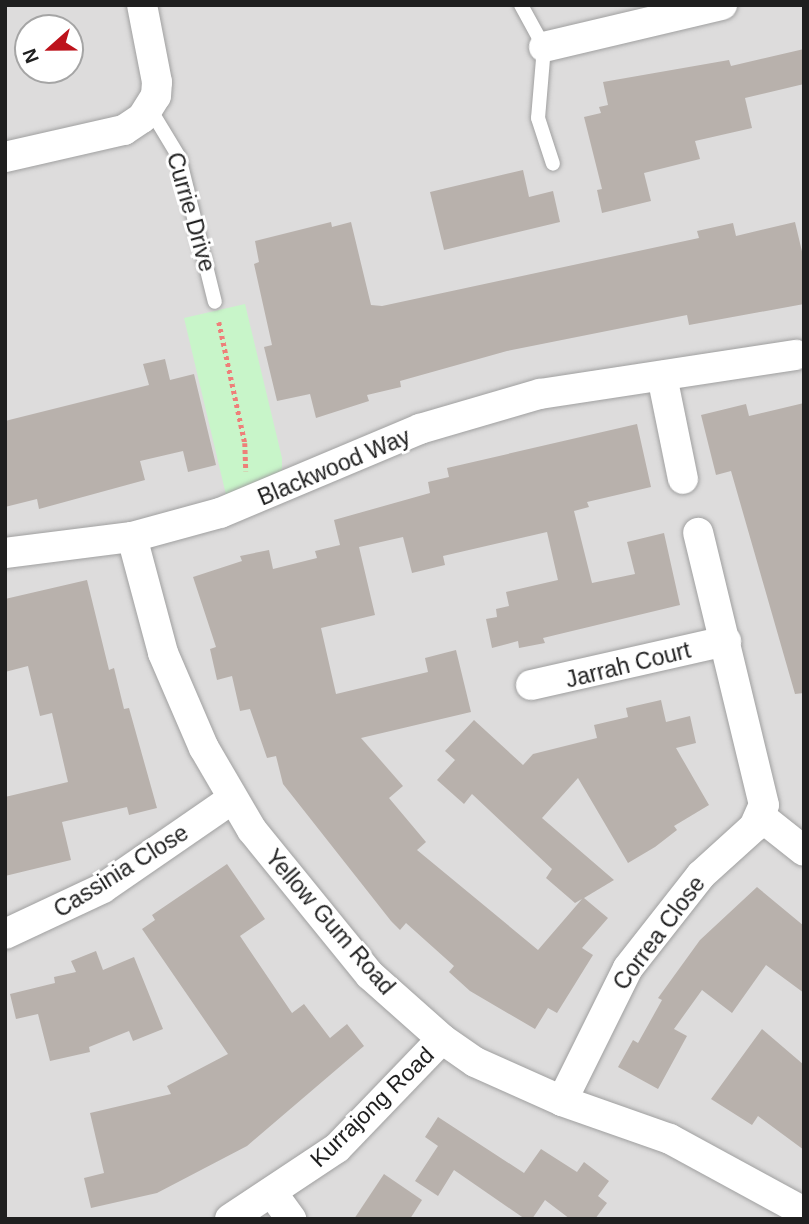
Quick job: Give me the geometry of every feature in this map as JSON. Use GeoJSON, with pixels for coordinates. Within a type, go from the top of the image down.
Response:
{"type":"FeatureCollection","features":[{"type":"Feature","properties":{"kind":"street"},"geometry":{"type":"LineString","coordinates":[[5,157],[124,130],[150,109],[157,82],[142,5]]}},
{"type":"Feature","properties":{"kind":"street"},"geometry":{"type":"LineString","coordinates":[[544,47],[722,5]]}},
{"type":"Feature","properties":{"kind":"street","name":"Blackwood Way"},"geometry":{"type":"LineString","coordinates":[[5,553],[131,537],[234,508],[460,416],[568,388],[796,355]]}},
{"type":"Feature","properties":{"kind":"street"},"geometry":{"type":"LineString","coordinates":[[662,376],[683,478]]}},
{"type":"Feature","properties":{"kind":"street"},"geometry":{"type":"LineString","coordinates":[[698,533],[764,791],[760,816],[804,851]]}},
{"type":"Feature","properties":{"kind":"street","name":"Yellow Gum Road"},"geometry":{"type":"LineString","coordinates":[[131,537],[179,697],[232,799],[339,940],[370,975],[442,1039],[475,1062],[562,1101],[670,1139],[804,1212]]}},
{"type":"Feature","properties":{"kind":"street","name":"Jarrah Court"},"geometry":{"type":"LineString","coordinates":[[531,685],[726,641]]}},
{"type":"Feature","properties":{"kind":"street","name":"Cassinia Close"},"geometry":{"type":"LineString","coordinates":[[5,934],[103,888],[232,799]]}},
{"type":"Feature","properties":{"kind":"street","name":"Correa Close"},"geometry":{"type":"LineString","coordinates":[[562,1101],[628,968],[675,906],[760,816]]}},
{"type":"Feature","properties":{"kind":"street","name":"Kurrajong Road"},"geometry":{"type":"LineString","coordinates":[[230,1219],[273,1194],[337,1147],[442,1039]]}},
{"type":"Feature","properties":{"kind":"street"},"geometry":{"type":"LineString","coordinates":[[273,1194],[291,1219]]}},
{"type":"Feature","properties":{"kind":"lane"},"geometry":{"type":"LineString","coordinates":[[521,5],[544,47],[538,118],[553,164]]}},
{"type":"Feature","properties":{"kind":"lane","name":"Currie Drive"},"geometry":{"type":"LineString","coordinates":[[150,109],[180,157],[215,302]]}},
{"type":"Feature","properties":{"kind":"path"},"geometry":{"type":"LineString","coordinates":[[215,302],[245,443],[246,472],[230,494],[234,508]]}},
{"type":"Feature","properties":{"kind":"shaded area"},"geometry":{"type":"Polygon","coordinates":[[[5,5],[804,5],[804,1219],[5,1219],[5,5]]]}},
{"type":"Feature","properties":{"kind":"green space"},"geometry":{"type":"Polygon","coordinates":[[[245,304],[282,458],[282,478],[227,499],[184,318],[245,304]]]}},
{"type":"Feature","properties":{"kind":"building"},"geometry":{"type":"Polygon","coordinates":[[[804,49],[804,84],[745,98],[752,128],[695,141],[700,159],[644,173],[651,201],[602,213],[597,190],[602,189],[584,117],[601,113],[599,107],[608,105],[603,82],[729,60],[731,66],[804,49]]]}},
{"type":"Feature","properties":{"kind":"building"},"geometry":{"type":"Polygon","coordinates":[[[523,170],[529,197],[553,191],[560,222],[444,250],[430,192],[523,170]]]}},
{"type":"Feature","properties":{"kind":"building"},"geometry":{"type":"Polygon","coordinates":[[[331,222],[332,227],[351,222],[371,305],[382,306],[699,238],[697,231],[733,223],[736,236],[795,222],[804,260],[804,304],[689,325],[687,315],[507,351],[400,381],[401,387],[367,395],[369,401],[316,418],[310,394],[277,401],[264,347],[272,345],[254,264],[259,262],[255,241],[331,222]]]}},
{"type":"Feature","properties":{"kind":"building"},"geometry":{"type":"Polygon","coordinates":[[[165,359],[170,380],[194,374],[216,465],[188,472],[183,451],[140,461],[145,480],[39,509],[37,499],[5,507],[5,421],[149,385],[143,364],[165,359]]]}},
{"type":"Feature","properties":{"kind":"building"},"geometry":{"type":"Polygon","coordinates":[[[804,403],[804,693],[795,694],[731,471],[716,475],[701,415],[746,404],[749,416],[804,403]]]}},
{"type":"Feature","properties":{"kind":"building"},"geometry":{"type":"Polygon","coordinates":[[[637,424],[651,487],[587,502],[589,507],[574,511],[592,583],[635,574],[627,542],[664,533],[680,605],[543,638],[545,643],[519,648],[518,641],[492,648],[486,619],[497,617],[496,609],[509,606],[506,592],[558,580],[547,532],[443,556],[445,565],[412,573],[403,537],[359,547],[375,615],[321,628],[336,694],[428,672],[425,658],[456,650],[471,712],[361,738],[403,786],[389,798],[426,842],[417,850],[538,950],[582,899],[575,903],[546,878],[552,869],[472,794],[464,804],[437,780],[455,760],[445,751],[474,720],[523,765],[533,754],[597,738],[594,725],[628,717],[626,708],[661,700],[666,722],[690,716],[696,743],[676,748],[709,805],[674,826],[677,830],[655,847],[628,863],[578,778],[542,818],[614,880],[584,898],[608,918],[582,948],[593,955],[557,1013],[548,1008],[535,1029],[470,991],[449,972],[454,966],[406,923],[400,930],[283,784],[276,756],[267,758],[250,709],[240,711],[232,676],[217,680],[210,649],[216,647],[193,577],[242,561],[240,556],[269,550],[273,569],[317,558],[315,551],[340,545],[334,520],[430,493],[428,482],[449,477],[447,468],[637,424]]]}},
{"type":"Feature","properties":{"kind":"building"},"geometry":{"type":"Polygon","coordinates":[[[87,580],[109,670],[114,668],[124,709],[129,708],[157,808],[129,815],[127,807],[62,822],[71,860],[5,876],[5,797],[68,782],[52,713],[40,716],[28,666],[5,672],[5,599],[87,580]]]}},
{"type":"Feature","properties":{"kind":"building"},"geometry":{"type":"Polygon","coordinates":[[[227,864],[265,919],[240,936],[292,1013],[304,1004],[330,1038],[347,1024],[364,1046],[247,1146],[157,1193],[91,1208],[84,1178],[104,1173],[90,1113],[171,1094],[167,1086],[228,1054],[142,929],[155,920],[152,915],[227,864]]]}},
{"type":"Feature","properties":{"kind":"building"},"geometry":{"type":"Polygon","coordinates":[[[757,887],[804,926],[804,993],[766,965],[732,1013],[702,990],[674,1029],[687,1036],[658,1089],[618,1067],[633,1040],[638,1043],[662,1000],[658,998],[700,940],[757,887]]]}},
{"type":"Feature","properties":{"kind":"building"},"geometry":{"type":"Polygon","coordinates":[[[96,951],[103,970],[134,957],[163,1029],[133,1041],[129,1031],[89,1047],[90,1052],[50,1061],[38,1014],[16,1019],[10,994],[55,983],[54,977],[76,972],[71,961],[96,951]]]}},
{"type":"Feature","properties":{"kind":"building"},"geometry":{"type":"Polygon","coordinates":[[[762,1029],[804,1065],[804,1150],[758,1116],[752,1125],[711,1099],[762,1029]]]}},
{"type":"Feature","properties":{"kind":"building"},"geometry":{"type":"Polygon","coordinates":[[[438,1117],[524,1173],[541,1149],[577,1172],[584,1162],[609,1181],[598,1196],[607,1203],[595,1219],[570,1219],[545,1200],[532,1219],[525,1219],[454,1170],[438,1196],[415,1181],[438,1146],[425,1137],[438,1117]]]}},
{"type":"Feature","properties":{"kind":"building"},"geometry":{"type":"Polygon","coordinates":[[[384,1174],[422,1200],[410,1219],[354,1219],[384,1174]]]}}]}
